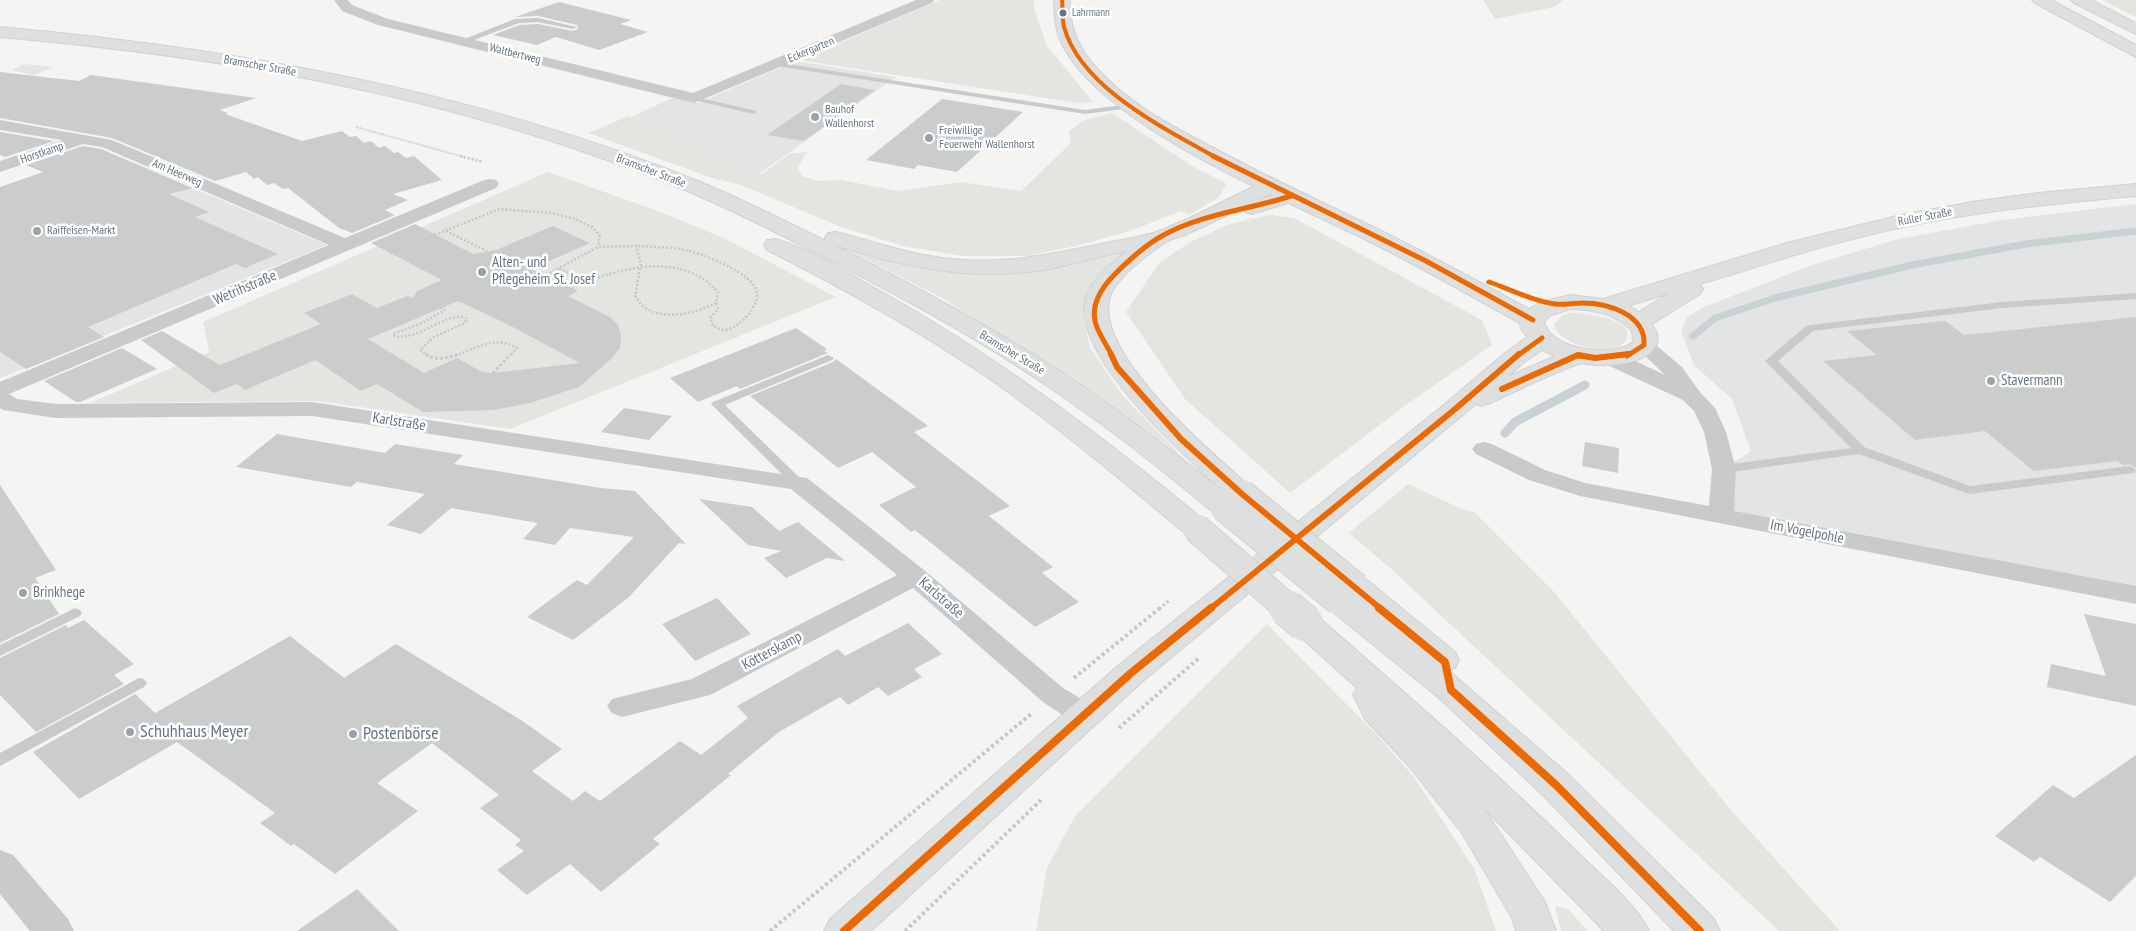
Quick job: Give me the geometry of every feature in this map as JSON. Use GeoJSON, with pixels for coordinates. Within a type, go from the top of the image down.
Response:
{"type":"FeatureCollection","features":[{"type":"Feature","properties":{"kind":"main road"},"geometry":{"type":"LineString","coordinates":[[1062,0],[1065,33],[1073,49],[1104,84],[1161,127],[1291,196],[1426,261],[1537,329],[1564,351],[1578,355]]}},
{"type":"Feature","properties":{"kind":"main road"},"geometry":{"type":"LineString","coordinates":[[2040,0],[2136,52]]}},
{"type":"Feature","properties":{"kind":"main road"},"geometry":{"type":"LineString","coordinates":[[2079,0],[2136,29]]}},
{"type":"Feature","properties":{"kind":"main road","name":"Bramscher Straße"},"geometry":{"type":"LineString","coordinates":[[0,32],[171,51],[348,82],[452,107],[570,141],[893,283],[1054,379],[1183,474],[1233,501]]}},
{"type":"Feature","properties":{"kind":"main road","name":"Bramscher Straße"},"geometry":{"type":"LineString","coordinates":[[0,41],[110,52],[178,62],[334,90],[433,116],[541,148],[672,196]]}},
{"type":"Feature","properties":{"kind":"main road"},"geometry":{"type":"LineString","coordinates":[[712,205],[738,197],[825,234],[867,249],[944,265],[999,268],[1038,264],[1160,237],[1202,220],[1272,186]]}},
{"type":"Feature","properties":{"kind":"main road","name":"Ruller Straße"},"geometry":{"type":"LineString","coordinates":[[1604,306],[1795,248],[1901,221],[2028,200],[2136,190]]}},
{"type":"Feature","properties":{"kind":"main road"},"geometry":{"type":"LineString","coordinates":[[1202,220],[1264,205],[1291,196]]}},
{"type":"Feature","properties":{"kind":"main road","name":"Bramscher Straße"},"geometry":{"type":"LineString","coordinates":[[712,205],[802,258],[870,294],[959,348],[1065,422],[1196,528],[1453,754],[1584,882],[1628,931]]}},
{"type":"Feature","properties":{"kind":"main road"},"geometry":{"type":"LineString","coordinates":[[1160,237],[1130,259],[1104,285],[1096,302],[1095,321],[1117,366],[1233,501],[1348,594],[1563,792],[1700,931]]}},
{"type":"Feature","properties":{"kind":"main road"},"geometry":{"type":"LineString","coordinates":[[1426,261],[1555,304],[1587,303],[1604,306],[1623,313],[1641,334]]}},
{"type":"Feature","properties":{"kind":"main road","name":"Ruller Straße"},"geometry":{"type":"LineString","coordinates":[[1578,355],[1611,358],[1626,356],[1637,351],[1641,334],[1719,272]]}},
{"type":"Feature","properties":{"kind":"main road"},"geometry":{"type":"LineString","coordinates":[[844,931],[1083,714],[1231,590],[1454,410],[1514,358],[1537,329],[1536,313],[1555,304]]}},
{"type":"Feature","properties":{"kind":"main road"},"geometry":{"type":"LineString","coordinates":[[1454,410],[1578,355]]}},
{"type":"Feature","properties":{"kind":"main road"},"geometry":{"type":"LineString","coordinates":[[1360,672],[1377,710],[1420,756],[1475,824],[1531,914],[1536,931]]}},
{"type":"Feature","properties":{"kind":"street","name":"Waltbertweg"},"geometry":{"type":"LineString","coordinates":[[341,0],[347,8],[383,22],[694,98]]}},
{"type":"Feature","properties":{"kind":"street","name":"Eckergarten"},"geometry":{"type":"LineString","coordinates":[[694,98],[927,0]]}},
{"type":"Feature","properties":{"kind":"street","name":"Am Heerweg"},"geometry":{"type":"LineString","coordinates":[[0,125],[83,138],[114,146],[346,245]]}},
{"type":"Feature","properties":{"kind":"street","name":"Horstkamp"},"geometry":{"type":"LineString","coordinates":[[0,167],[83,138]]}},
{"type":"Feature","properties":{"kind":"street","name":"Wetrihstraße"},"geometry":{"type":"LineString","coordinates":[[0,390],[490,184]]}},
{"type":"Feature","properties":{"kind":"street"},"geometry":{"type":"LineString","coordinates":[[1641,334],[1674,372],[1691,396],[1704,408],[1714,432],[1724,469],[1721,516]]}},
{"type":"Feature","properties":{"kind":"street"},"geometry":{"type":"LineString","coordinates":[[1611,358],[1691,396]]}},
{"type":"Feature","properties":{"kind":"street","name":"Karlstraße"},"geometry":{"type":"LineString","coordinates":[[0,398],[11,405],[56,411],[312,409],[798,483],[915,576],[1053,695],[1083,714]]}},
{"type":"Feature","properties":{"kind":"street","name":"Im Vogelpohle"},"geometry":{"type":"LineString","coordinates":[[1484,449],[1536,475],[1580,489],[2136,595]]}},
{"type":"Feature","properties":{"kind":"street","name":"Kötterskamp"},"geometry":{"type":"LineString","coordinates":[[622,706],[700,688],[915,576]]}},
{"type":"Feature","properties":{"kind":"street"},"geometry":{"type":"LineString","coordinates":[[0,866],[54,931]]}},
{"type":"Feature","properties":{"kind":"lane"},"geometry":{"type":"LineString","coordinates":[[463,41],[518,21],[538,20],[573,26]]}},
{"type":"Feature","properties":{"kind":"lane"},"geometry":{"type":"LineString","coordinates":[[777,64],[1084,112],[1131,106]]}},
{"type":"Feature","properties":{"kind":"lane"},"geometry":{"type":"LineString","coordinates":[[694,98],[753,112]]}},
{"type":"Feature","properties":{"kind":"lane"},"geometry":{"type":"LineString","coordinates":[[2130,470],[1969,490],[1860,450],[1772,361],[1810,328],[2002,306],[2136,296]]}},
{"type":"Feature","properties":{"kind":"lane","name":"Karlstraße"},"geometry":{"type":"LineString","coordinates":[[798,483],[717,404],[828,358]]}},
{"type":"Feature","properties":{"kind":"lane"},"geometry":{"type":"LineString","coordinates":[[1724,469],[1860,450]]}},
{"type":"Feature","properties":{"kind":"lane"},"geometry":{"type":"LineString","coordinates":[[0,651],[75,613]]}},
{"type":"Feature","properties":{"kind":"lane"},"geometry":{"type":"LineString","coordinates":[[0,760],[138,683]]}},
{"type":"Feature","properties":{"kind":"path"},"geometry":{"type":"LineString","coordinates":[[356,127],[486,164],[493,170],[490,184]]}},
{"type":"Feature","properties":{"kind":"path"},"geometry":{"type":"LineString","coordinates":[[346,245],[374,259],[500,209],[526,210],[575,220],[592,227],[600,236],[598,247]]}},
{"type":"Feature","properties":{"kind":"path"},"geometry":{"type":"LineString","coordinates":[[445,231],[487,251]]}},
{"type":"Feature","properties":{"kind":"path"},"geometry":{"type":"LineString","coordinates":[[546,275],[580,259],[598,247],[617,245],[687,250],[706,256],[736,272],[750,282],[757,292],[756,302],[739,325],[724,330],[713,326],[710,318],[718,308],[716,303],[718,292],[710,282],[696,273],[669,268],[640,268],[588,280],[572,288]]}},
{"type":"Feature","properties":{"kind":"path"},"geometry":{"type":"LineString","coordinates":[[636,246],[640,253],[641,276],[635,296],[643,307],[662,313],[684,314],[707,309],[716,303]]}},
{"type":"Feature","properties":{"kind":"path"},"geometry":{"type":"LineString","coordinates":[[558,268],[588,280]]}},
{"type":"Feature","properties":{"kind":"path"},"geometry":{"type":"LineString","coordinates":[[441,308],[445,310],[422,323],[393,334],[395,337],[404,337],[455,316],[463,316],[467,318],[465,323],[432,337],[424,343],[420,350],[424,355],[435,358],[464,354],[489,342],[502,341],[513,343],[517,348],[493,373]]}},
{"type":"Feature","properties":{"kind":"path"},"geometry":{"type":"LineString","coordinates":[[1116,731],[1201,657]]}},
{"type":"Feature","properties":{"kind":"path"},"geometry":{"type":"LineString","coordinates":[[904,931],[1048,794]]}},
{"type":"Feature","properties":{"kind":"shaded area"},"geometry":{"type":"Polygon","coordinates":[[[940,0],[1035,0],[1033,5],[1047,46],[1093,102],[1078,103],[799,60],[940,0]]]}},
{"type":"Feature","properties":{"kind":"shaded area"},"geometry":{"type":"Polygon","coordinates":[[[1483,0],[1563,0],[1555,7],[1495,19],[1483,0]]]}},
{"type":"Feature","properties":{"kind":"shaded area"},"geometry":{"type":"Polygon","coordinates":[[[2102,0],[2136,0],[2136,17],[2102,0]]]}},
{"type":"Feature","properties":{"kind":"shaded area"},"geometry":{"type":"Polygon","coordinates":[[[796,61],[896,77],[756,176],[627,119],[672,98],[698,103],[796,61]]]}},
{"type":"Feature","properties":{"kind":"shaded area"},"geometry":{"type":"Polygon","coordinates":[[[24,64],[53,67],[34,75],[12,70],[24,64]]]}},
{"type":"Feature","properties":{"kind":"shaded area"},"geometry":{"type":"Polygon","coordinates":[[[1112,113],[1192,166],[1227,184],[1218,198],[1189,215],[1181,211],[1130,231],[1076,246],[1027,256],[962,256],[903,246],[844,228],[738,184],[715,179],[588,133],[629,116],[762,174],[789,154],[807,152],[797,168],[802,176],[818,181],[841,180],[898,191],[961,182],[1021,191],[1071,143],[1069,131],[1085,120],[1112,113]]]}},
{"type":"Feature","properties":{"kind":"shaded area"},"geometry":{"type":"Polygon","coordinates":[[[127,160],[327,245],[0,378],[0,206],[127,160]]]}},
{"type":"Feature","properties":{"kind":"shaded area"},"geometry":{"type":"Polygon","coordinates":[[[548,172],[655,210],[726,239],[836,297],[510,429],[319,401],[90,403],[209,352],[203,322],[548,172]]]}},
{"type":"Feature","properties":{"kind":"shaded area"},"geometry":{"type":"Polygon","coordinates":[[[2136,204],[2136,595],[1721,516],[1724,469],[1751,451],[1732,399],[1694,365],[1681,331],[1687,317],[1704,307],[1809,266],[1898,239],[2002,220],[2136,204]]]}},
{"type":"Feature","properties":{"kind":"shaded area"},"geometry":{"type":"Polygon","coordinates":[[[1270,215],[1294,218],[1482,320],[1492,345],[1406,405],[1290,493],[1185,399],[1126,312],[1159,263],[1192,241],[1230,224],[1270,215]]]}},
{"type":"Feature","properties":{"kind":"shaded area"},"geometry":{"type":"Polygon","coordinates":[[[844,248],[917,267],[989,272],[1132,249],[1101,272],[1083,318],[1090,348],[1123,396],[1198,473],[1079,386],[944,299],[844,248]]]}},
{"type":"Feature","properties":{"kind":"shaded area"},"geometry":{"type":"Polygon","coordinates":[[[1571,313],[1607,318],[1617,322],[1624,326],[1627,333],[1626,340],[1620,346],[1611,349],[1599,349],[1575,344],[1558,332],[1554,324],[1562,316],[1571,313]]]}},
{"type":"Feature","properties":{"kind":"shaded area"},"geometry":{"type":"Polygon","coordinates":[[[1408,484],[1462,509],[1474,512],[1555,593],[1730,809],[1840,931],[1779,931],[1390,568],[1349,533],[1408,484]]]}},
{"type":"Feature","properties":{"kind":"shaded area"},"geometry":{"type":"Polygon","coordinates":[[[1267,624],[1378,736],[1414,777],[1475,870],[1496,931],[1036,931],[1047,868],[1075,816],[1267,624]]]}},
{"type":"Feature","properties":{"kind":"shaded area"},"geometry":{"type":"Polygon","coordinates":[[[1555,906],[1568,909],[1588,931],[1561,931],[1555,906]]]}},
{"type":"Feature","properties":{"kind":"building"},"geometry":{"type":"Polygon","coordinates":[[[559,2],[631,20],[620,24],[648,32],[599,50],[556,37],[537,45],[493,35],[519,25],[538,24],[573,31],[578,29],[577,25],[538,16],[515,17],[559,2]]]}},
{"type":"Feature","properties":{"kind":"building"},"geometry":{"type":"Polygon","coordinates":[[[0,72],[79,81],[91,75],[256,98],[220,110],[228,113],[225,114],[302,141],[342,131],[350,137],[356,136],[364,143],[371,141],[379,148],[385,146],[394,153],[398,152],[406,158],[414,156],[442,180],[393,194],[408,200],[385,210],[395,215],[352,233],[339,228],[288,188],[283,189],[274,183],[267,185],[258,177],[254,179],[246,172],[215,181],[112,138],[0,118],[0,72]]]}},
{"type":"Feature","properties":{"kind":"building","name":"Bauhof Wallenhorst"},"geometry":{"type":"Polygon","coordinates":[[[841,84],[875,90],[804,141],[767,135],[841,84]]]}},
{"type":"Feature","properties":{"kind":"building"},"geometry":{"type":"Polygon","coordinates":[[[942,99],[1023,112],[957,172],[918,165],[914,169],[866,160],[942,99]]]}},
{"type":"Feature","properties":{"kind":"building"},"geometry":{"type":"Polygon","coordinates":[[[0,132],[54,141],[5,157],[0,155],[0,132]]]}},
{"type":"Feature","properties":{"kind":"building"},"geometry":{"type":"Polygon","coordinates":[[[83,146],[101,149],[192,188],[169,194],[209,212],[195,217],[278,254],[245,268],[236,264],[88,327],[104,337],[26,369],[0,352],[0,187],[43,172],[26,165],[83,146]]]}},
{"type":"Feature","properties":{"kind":"building"},"geometry":{"type":"Polygon","coordinates":[[[415,224],[473,254],[496,250],[553,226],[590,243],[531,269],[578,291],[568,296],[610,317],[618,325],[621,335],[620,348],[610,360],[579,387],[530,403],[494,410],[423,412],[377,384],[361,391],[315,360],[245,390],[237,384],[214,393],[141,340],[162,331],[220,365],[321,324],[304,313],[352,294],[377,308],[407,296],[413,298],[417,291],[442,280],[371,243],[415,224]],[[458,301],[368,339],[424,373],[457,358],[482,372],[493,373],[580,363],[507,324],[458,301]]]}},
{"type":"Feature","properties":{"kind":"building","name":"Stavermann"},"geometry":{"type":"Polygon","coordinates":[[[2136,317],[2136,468],[2130,464],[2123,465],[2117,461],[2034,471],[1985,431],[1915,440],[1823,361],[1877,355],[1847,331],[1945,321],[1964,335],[2136,317]]]}},
{"type":"Feature","properties":{"kind":"building"},"geometry":{"type":"Polygon","coordinates":[[[796,328],[827,349],[824,351],[828,353],[740,389],[737,386],[698,402],[670,378],[796,328]]]}},
{"type":"Feature","properties":{"kind":"building"},"geometry":{"type":"Polygon","coordinates":[[[122,348],[157,369],[80,402],[76,402],[44,381],[122,348]]]}},
{"type":"Feature","properties":{"kind":"building"},"geometry":{"type":"Polygon","coordinates":[[[836,359],[928,426],[914,432],[1010,506],[989,516],[1053,567],[1042,573],[1079,602],[1035,627],[915,530],[911,532],[879,505],[916,487],[872,452],[838,468],[750,396],[833,362],[836,359]]]}},
{"type":"Feature","properties":{"kind":"building"},"geometry":{"type":"Polygon","coordinates":[[[624,408],[672,416],[649,440],[601,432],[624,408]]]}},
{"type":"Feature","properties":{"kind":"building"},"geometry":{"type":"Polygon","coordinates":[[[277,434],[385,453],[395,444],[463,455],[454,464],[601,488],[635,491],[686,544],[679,543],[629,597],[573,640],[527,617],[577,580],[587,585],[634,537],[570,528],[555,545],[523,539],[538,523],[451,508],[421,534],[387,525],[425,494],[357,482],[351,487],[236,467],[277,434]]]}},
{"type":"Feature","properties":{"kind":"building"},"geometry":{"type":"Polygon","coordinates":[[[1585,442],[1619,448],[1618,473],[1582,466],[1585,442]]]}},
{"type":"Feature","properties":{"kind":"building","name":"Brinkhege"},"geometry":{"type":"Polygon","coordinates":[[[0,485],[56,570],[35,578],[59,614],[0,643],[0,485]]]}},
{"type":"Feature","properties":{"kind":"building"},"geometry":{"type":"Polygon","coordinates":[[[699,499],[752,507],[779,531],[798,522],[845,561],[827,558],[786,578],[764,558],[781,551],[748,545],[699,499]]]}},
{"type":"Feature","properties":{"kind":"building"},"geometry":{"type":"Polygon","coordinates":[[[717,598],[751,634],[695,661],[662,624],[717,598]]]}},
{"type":"Feature","properties":{"kind":"building"},"geometry":{"type":"Polygon","coordinates":[[[2084,614],[2136,624],[2136,706],[2047,687],[2051,664],[2106,676],[2084,614]]]}},
{"type":"Feature","properties":{"kind":"building"},"geometry":{"type":"Polygon","coordinates":[[[84,620],[134,664],[114,675],[124,684],[36,732],[0,695],[0,658],[66,625],[68,628],[84,620]]]}},
{"type":"Feature","properties":{"kind":"building"},"geometry":{"type":"Polygon","coordinates":[[[908,623],[942,654],[914,669],[922,677],[888,696],[878,687],[848,705],[840,697],[779,732],[728,774],[731,775],[653,839],[660,844],[601,892],[570,864],[527,895],[497,870],[524,851],[515,845],[521,840],[480,808],[499,795],[432,743],[377,783],[418,811],[335,874],[294,844],[291,846],[260,823],[275,813],[177,742],[79,799],[33,752],[135,694],[155,713],[290,636],[344,678],[396,644],[521,720],[562,749],[532,771],[573,801],[585,791],[600,801],[680,741],[701,755],[748,718],[737,706],[838,649],[845,656],[908,623]]]}},
{"type":"Feature","properties":{"kind":"building"},"geometry":{"type":"Polygon","coordinates":[[[2136,755],[2136,876],[2110,902],[2040,857],[2034,862],[1995,836],[2053,785],[2074,798],[2136,755]]]}},
{"type":"Feature","properties":{"kind":"building"},"geometry":{"type":"Polygon","coordinates":[[[357,889],[399,931],[297,931],[357,889]]]}},
{"type":"Feature","properties":{"kind":"waterway"},"geometry":{"type":"LineString","coordinates":[[1693,336],[1715,318],[1775,298],[1912,265],[2026,244],[2136,231]]}},
{"type":"Feature","properties":{"kind":"waterway"},"geometry":{"type":"LineString","coordinates":[[1505,433],[1515,422],[1585,385]]}},
{"type":"Feature","properties":{"kind":"transit line"},"geometry":{"type":"LineString","coordinates":[[1062,0],[1064,26],[1074,51],[1106,88],[1146,118],[1232,166],[1426,261],[1533,320]]}},
{"type":"Feature","properties":{"kind":"transit line"},"geometry":{"type":"LineString","coordinates":[[1291,196],[1264,205],[1201,220],[1160,237],[1130,259],[1104,285],[1096,302],[1095,321],[1117,367],[1181,439],[1242,494],[1445,662],[1451,690],[1556,785],[1700,931]]}},
{"type":"Feature","properties":{"kind":"transit line"},"geometry":{"type":"LineString","coordinates":[[1489,282],[1555,304],[1586,303],[1605,306],[1626,314],[1635,320],[1645,335],[1644,345],[1626,356],[1595,358],[1578,355],[1502,389]]}},
{"type":"Feature","properties":{"kind":"transit line"},"geometry":{"type":"LineString","coordinates":[[844,931],[1131,673],[1454,410],[1514,358],[1542,338]]}},
{"type":"Feature","properties":{"kind":"place","name":"Lahrmann"},"geometry":{"type":"Point","coordinates":[1063,13]}},
{"type":"Feature","properties":{"kind":"place","name":"Bauhof Wallenhorst"},"geometry":{"type":"Point","coordinates":[815,117]}},
{"type":"Feature","properties":{"kind":"place","name":"Freiwillige Feuerwehr Wallenhorst"},"geometry":{"type":"Point","coordinates":[929,138]}},
{"type":"Feature","properties":{"kind":"place","name":"Raiffeisen-Markt"},"geometry":{"type":"Point","coordinates":[37,231]}},
{"type":"Feature","properties":{"kind":"place","name":"Alten- und Pflegeheim St. Josef"},"geometry":{"type":"Point","coordinates":[482,272]}},
{"type":"Feature","properties":{"kind":"place","name":"Stavermann"},"geometry":{"type":"Point","coordinates":[1991,381]}},
{"type":"Feature","properties":{"kind":"place","name":"Brinkhege"},"geometry":{"type":"Point","coordinates":[23,593]}},
{"type":"Feature","properties":{"kind":"place","name":"Schuhhaus Meyer"},"geometry":{"type":"Point","coordinates":[130,732]}},
{"type":"Feature","properties":{"kind":"place","name":"Postenbörse"},"geometry":{"type":"Point","coordinates":[353,734]}}]}
